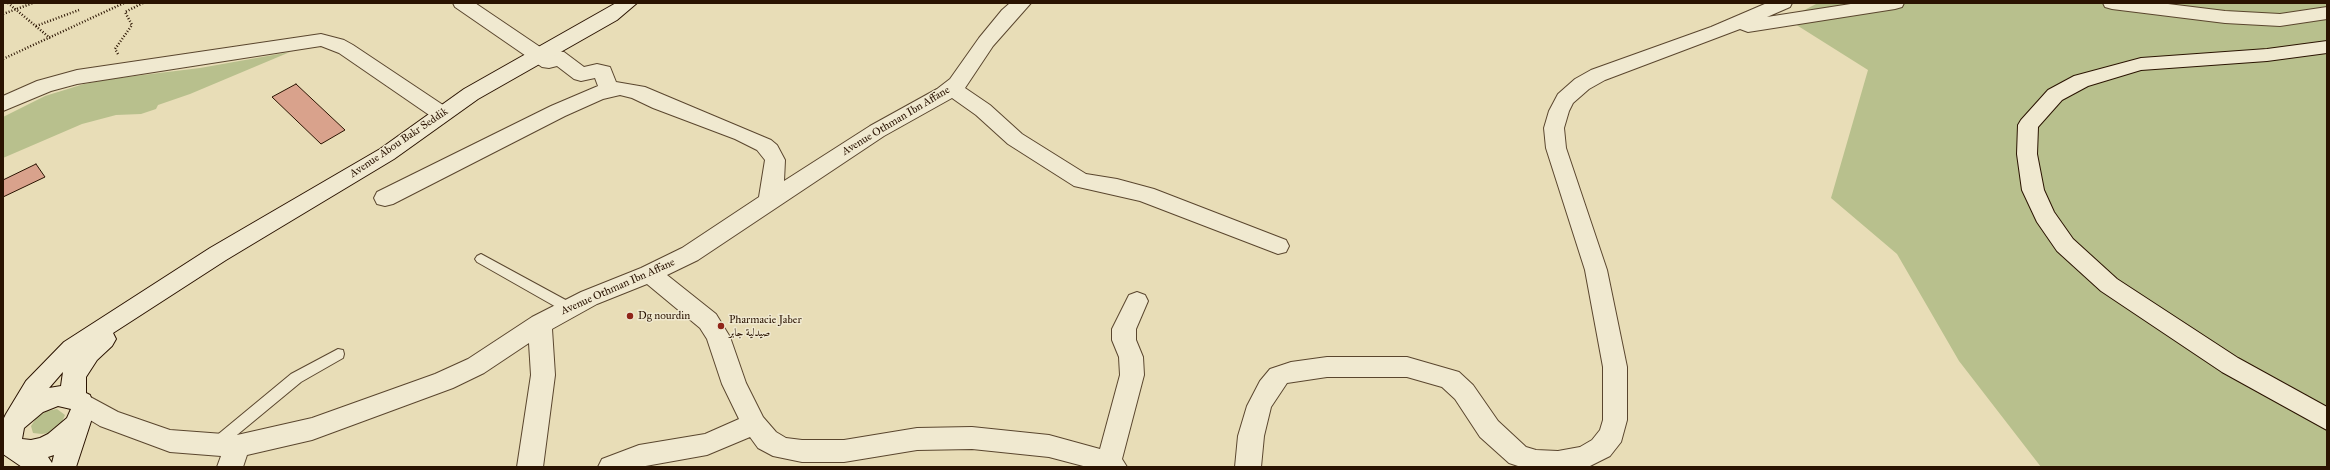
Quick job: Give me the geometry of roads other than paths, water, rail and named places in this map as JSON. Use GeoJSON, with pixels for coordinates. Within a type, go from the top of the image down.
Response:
{"type":"FeatureCollection","features":[{"type":"Feature","properties":{"kind":"street"},"geometry":{"type":"LineString","coordinates":[[462,3],[542,55],[549,62],[557,57],[578,73],[602,72],[609,90]]}},
{"type":"Feature","properties":{"kind":"street","name":"Avenue Abou Bakr Seddik"},"geometry":{"type":"LineString","coordinates":[[151,297],[218,254],[387,154],[442,114],[497,78],[542,55],[610,16],[628,3]]}},
{"type":"Feature","properties":{"kind":"street","name":"Avenue Othman Ibn Affane"},"geometry":{"type":"LineString","coordinates":[[78,409],[88,420],[109,419],[170,441],[227,453],[312,429],[444,381],[476,366],[540,324],[569,308],[649,274],[690,254],[870,135],[927,105],[951,88],[996,30],[1022,3]]}},
{"type":"Feature","properties":{"kind":"street"},"geometry":{"type":"LineString","coordinates":[[1248,467],[1252,436],[1259,406],[1269,388],[1279,376],[1328,367],[1366,365],[1407,367],[1450,379],[1464,392],[1490,429],[1504,444],[1518,455],[1536,461],[1558,462],[1585,457],[1601,448],[1612,434],[1615,420],[1614,367],[1596,270],[1556,148],[1554,128],[1565,99],[1582,84],[1598,75],[1718,31],[1783,3]]}},
{"type":"Feature","properties":{"kind":"street"},"geometry":{"type":"LineString","coordinates":[[1718,31],[1895,3]]}},
{"type":"Feature","properties":{"kind":"street"},"geometry":{"type":"LineString","coordinates":[[2112,3],[2225,17],[2280,20],[2327,13]]}},
{"type":"Feature","properties":{"kind":"street"},"geometry":{"type":"LineString","coordinates":[[3,104],[57,81],[321,40],[337,44],[346,49],[442,114]]}},
{"type":"Feature","properties":{"kind":"street"},"geometry":{"type":"LineString","coordinates":[[2327,47],[2267,55],[2141,64],[2082,81],[2055,95],[2028,125],[2027,154],[2033,190],[2045,216],[2065,245],[2109,285],[2230,365],[2327,419]]}},
{"type":"Feature","properties":{"kind":"street"},"geometry":{"type":"LineString","coordinates":[[951,88],[983,110],[1021,143],[1081,181],[1146,195],[1278,246]]}},
{"type":"Feature","properties":{"kind":"street"},"geometry":{"type":"LineString","coordinates":[[385,198],[558,111],[609,90],[631,89],[660,103],[742,134],[764,145],[770,150],[775,160],[776,170],[769,202]]}},
{"type":"Feature","properties":{"kind":"street"},"geometry":{"type":"LineString","coordinates":[[649,274],[674,292],[708,321],[718,337],[734,384],[754,424],[767,440],[782,448],[802,451],[844,451],[917,439],[972,438],[1018,441],[1049,446],[1088,456],[1111,466],[1132,374],[1132,362],[1124,340],[1124,329],[1137,301]]}},
{"type":"Feature","properties":{"kind":"street"},"geometry":{"type":"LineString","coordinates":[[63,467],[78,409],[72,385],[74,375],[80,364],[107,335],[151,297]]}},
{"type":"Feature","properties":{"kind":"street"},"geometry":{"type":"LineString","coordinates":[[41,467],[20,450],[12,446],[9,440],[10,431],[15,421],[35,388],[63,357],[101,329],[151,297]]}},
{"type":"Feature","properties":{"kind":"street"},"geometry":{"type":"LineString","coordinates":[[530,467],[543,375],[540,324]]}},
{"type":"Feature","properties":{"kind":"street"},"geometry":{"type":"LineString","coordinates":[[15,421],[24,412],[45,399],[57,396],[78,409]]}},
{"type":"Feature","properties":{"kind":"street"},"geometry":{"type":"LineString","coordinates":[[20,450],[44,448],[57,442],[78,409]]}},
{"type":"Feature","properties":{"kind":"street"},"geometry":{"type":"LineString","coordinates":[[611,467],[639,456],[707,444],[754,424]]}},
{"type":"Feature","properties":{"kind":"lane"},"geometry":{"type":"LineString","coordinates":[[481,259],[569,308]]}},
{"type":"Feature","properties":{"kind":"lane"},"geometry":{"type":"LineString","coordinates":[[227,453],[296,378],[338,354]]}},
{"type":"Feature","properties":{"kind":"place","name":"Dg nourdin"},"geometry":{"type":"Point","coordinates":[630,316]}},
{"type":"Feature","properties":{"kind":"place","name":"Pharmacie Jaber صيدلية جابر"},"geometry":{"type":"Point","coordinates":[721,326]}}]}
